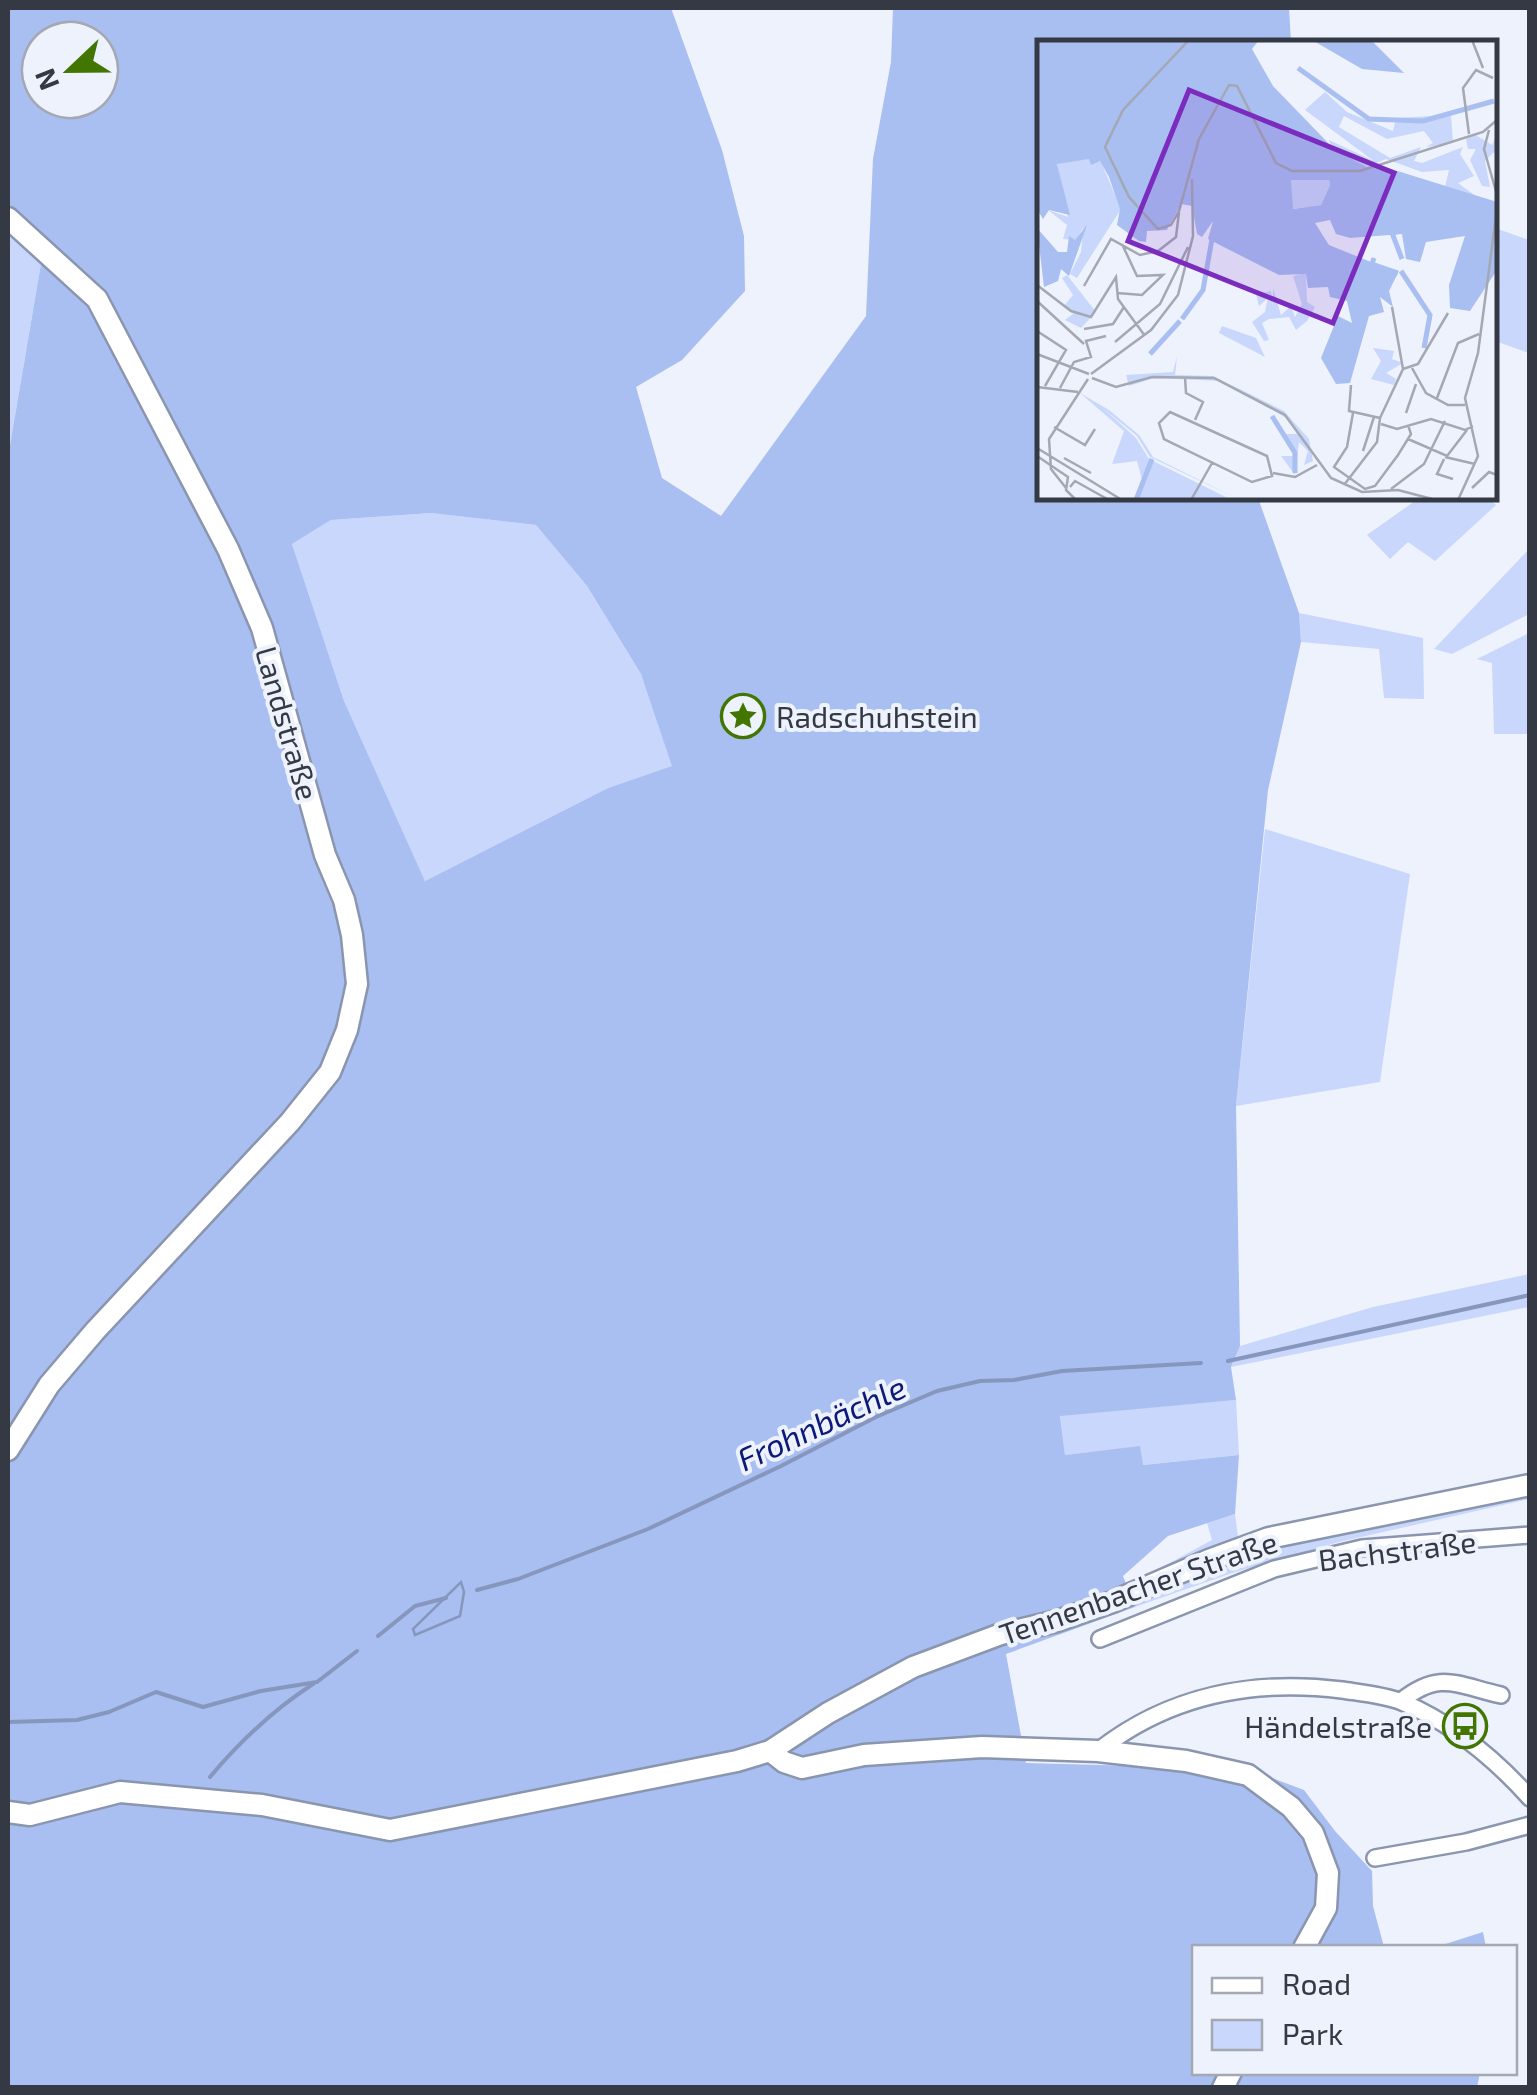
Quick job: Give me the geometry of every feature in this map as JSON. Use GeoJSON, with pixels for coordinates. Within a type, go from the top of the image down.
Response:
{"type":"FeatureCollection","features":[{"type":"Feature","properties":{"kind":"street","name":"Landstraße"},"geometry":{"type":"LineString","coordinates":[[8,218],[97,299],[228,549],[262,628],[325,855],[344,900],[356,984],[347,1030],[330,1072],[290,1122],[49,1385],[8,1450]]}},
{"type":"Feature","properties":{"kind":"street","name":"Tennenbacher Straße"},"geometry":{"type":"LineString","coordinates":[[770,1751],[828,1713],[913,1667],[1001,1634],[1058,1621],[1112,1602],[1269,1538],[1530,1485]]}},
{"type":"Feature","properties":{"kind":"street","name":"Bachstraße"},"geometry":{"type":"LineString","coordinates":[[1100,1640],[1173,1608],[1292,1565],[1362,1548],[1530,1536]]}},
{"type":"Feature","properties":{"kind":"street"},"geometry":{"type":"LineString","coordinates":[[1401,1702],[1421,1686],[1436,1681],[1502,1695]]}},
{"type":"Feature","properties":{"kind":"street"},"geometry":{"type":"LineString","coordinates":[[1098,1751],[1126,1728],[1190,1702],[1254,1686],[1296,1685],[1401,1702],[1462,1735],[1530,1798]]}},
{"type":"Feature","properties":{"kind":"street"},"geometry":{"type":"LineString","coordinates":[[8,1812],[30,1815],[120,1792],[262,1805],[390,1830],[737,1761],[770,1751],[784,1762],[802,1768],[864,1755],[982,1746],[1098,1751],[1186,1761],[1248,1775],[1291,1807],[1312,1833],[1328,1873],[1326,1908],[1306,1945]]}},
{"type":"Feature","properties":{"kind":"street"},"geometry":{"type":"LineString","coordinates":[[1375,1858],[1466,1842],[1530,1824]]}},
{"type":"Feature","properties":{"kind":"green space"},"geometry":{"type":"Polygon","coordinates":[[[8,218],[43,252],[8,457],[8,218]]]}},
{"type":"Feature","properties":{"kind":"green space"},"geometry":{"type":"Polygon","coordinates":[[[1497,229],[1529,240],[1529,353],[1497,342],[1497,229]]]}},
{"type":"Feature","properties":{"kind":"green space"},"geometry":{"type":"Polygon","coordinates":[[[1416,500],[1490,500],[1496,505],[1435,561],[1408,542],[1390,559],[1367,535],[1416,500]]]}},
{"type":"Feature","properties":{"kind":"green space"},"geometry":{"type":"Polygon","coordinates":[[[431,513],[536,525],[587,586],[641,674],[673,766],[608,788],[425,881],[344,701],[292,544],[331,520],[431,513]]]}},
{"type":"Feature","properties":{"kind":"green space"},"geometry":{"type":"Polygon","coordinates":[[[1529,549],[1529,614],[1452,654],[1434,649],[1529,549]]]}},
{"type":"Feature","properties":{"kind":"green space"},"geometry":{"type":"Polygon","coordinates":[[[1299,613],[1423,638],[1424,699],[1384,698],[1379,649],[1301,642],[1299,613]]]}},
{"type":"Feature","properties":{"kind":"green space"},"geometry":{"type":"Polygon","coordinates":[[[1529,633],[1529,734],[1494,734],[1492,663],[1477,659],[1529,633]]]}},
{"type":"Feature","properties":{"kind":"green space"},"geometry":{"type":"Polygon","coordinates":[[[1265,829],[1410,874],[1380,1082],[1236,1106],[1265,829]]]}},
{"type":"Feature","properties":{"kind":"green space"},"geometry":{"type":"Polygon","coordinates":[[[1529,1274],[1529,1307],[1231,1367],[1240,1346],[1373,1307],[1529,1274]]]}},
{"type":"Feature","properties":{"kind":"green space"},"geometry":{"type":"Polygon","coordinates":[[[1236,1400],[1239,1455],[1142,1465],[1140,1447],[1065,1455],[1060,1415],[1236,1400]]]}},
{"type":"Feature","properties":{"kind":"green space"},"geometry":{"type":"Polygon","coordinates":[[[1529,1477],[1529,1499],[1339,1542],[1135,1607],[1127,1586],[1212,1540],[1207,1523],[1235,1514],[1238,1537],[1398,1500],[1529,1477]]]}},
{"type":"Feature","properties":{"kind":"shaded area"},"geometry":{"type":"Polygon","coordinates":[[[8,8],[671,8],[722,150],[744,236],[745,291],[682,360],[636,387],[662,478],[721,516],[866,316],[873,159],[891,62],[893,8],[1289,8],[1291,40],[1037,40],[1037,500],[1259,500],[1299,613],[1301,642],[1268,790],[1236,1106],[1240,1346],[1231,1367],[1236,1400],[1060,1416],[1065,1455],[1140,1446],[1143,1465],[1239,1455],[1235,1514],[1168,1536],[1123,1576],[1135,1607],[1006,1654],[1026,1763],[1248,1769],[1304,1790],[1372,1871],[1373,1906],[1383,1945],[1192,1945],[1192,2075],[1480,2075],[1477,2087],[8,2088],[8,457],[43,252],[8,218],[8,8]],[[431,513],[331,520],[292,544],[344,701],[425,881],[608,788],[672,766],[641,674],[587,586],[536,525],[431,513]]]}},
{"type":"Feature","properties":{"kind":"shaded area"},"geometry":{"type":"Polygon","coordinates":[[[461,1582],[464,1592],[460,1616],[415,1635],[413,1629],[461,1582]]]}},
{"type":"Feature","properties":{"kind":"shaded area"},"geometry":{"type":"Polygon","coordinates":[[[1483,1932],[1486,1945],[1442,1945],[1483,1932]]]}},
{"type":"Feature","properties":{"kind":"waterway","name":"Frohnbächle"},"geometry":{"type":"LineString","coordinates":[[1228,1361],[1530,1295]]}},
{"type":"Feature","properties":{"kind":"waterway","name":"Frohnbächle"},"geometry":{"type":"LineString","coordinates":[[477,1590],[518,1579],[648,1529],[937,1391],[980,1381],[1014,1380],[1062,1371],[1201,1363]]}},
{"type":"Feature","properties":{"kind":"waterway","name":"Frohnbächle"},"geometry":{"type":"LineString","coordinates":[[378,1636],[415,1606],[446,1598]]}},
{"type":"Feature","properties":{"kind":"waterway","name":"Frohnbächle"},"geometry":{"type":"LineString","coordinates":[[8,1722],[77,1720],[109,1712],[156,1692],[203,1707],[261,1691],[317,1682],[357,1651]]}},
{"type":"Feature","properties":{"kind":"waterway"},"geometry":{"type":"LineString","coordinates":[[210,1777],[258,1726],[313,1684]]}},
{"type":"Feature","properties":{"kind":"place","name":"Radschuhstein"},"geometry":{"type":"Point","coordinates":[743,716]}},
{"type":"Feature","properties":{"kind":"place","name":"Händelstraße"},"geometry":{"type":"Point","coordinates":[1465,1726]}}]}
